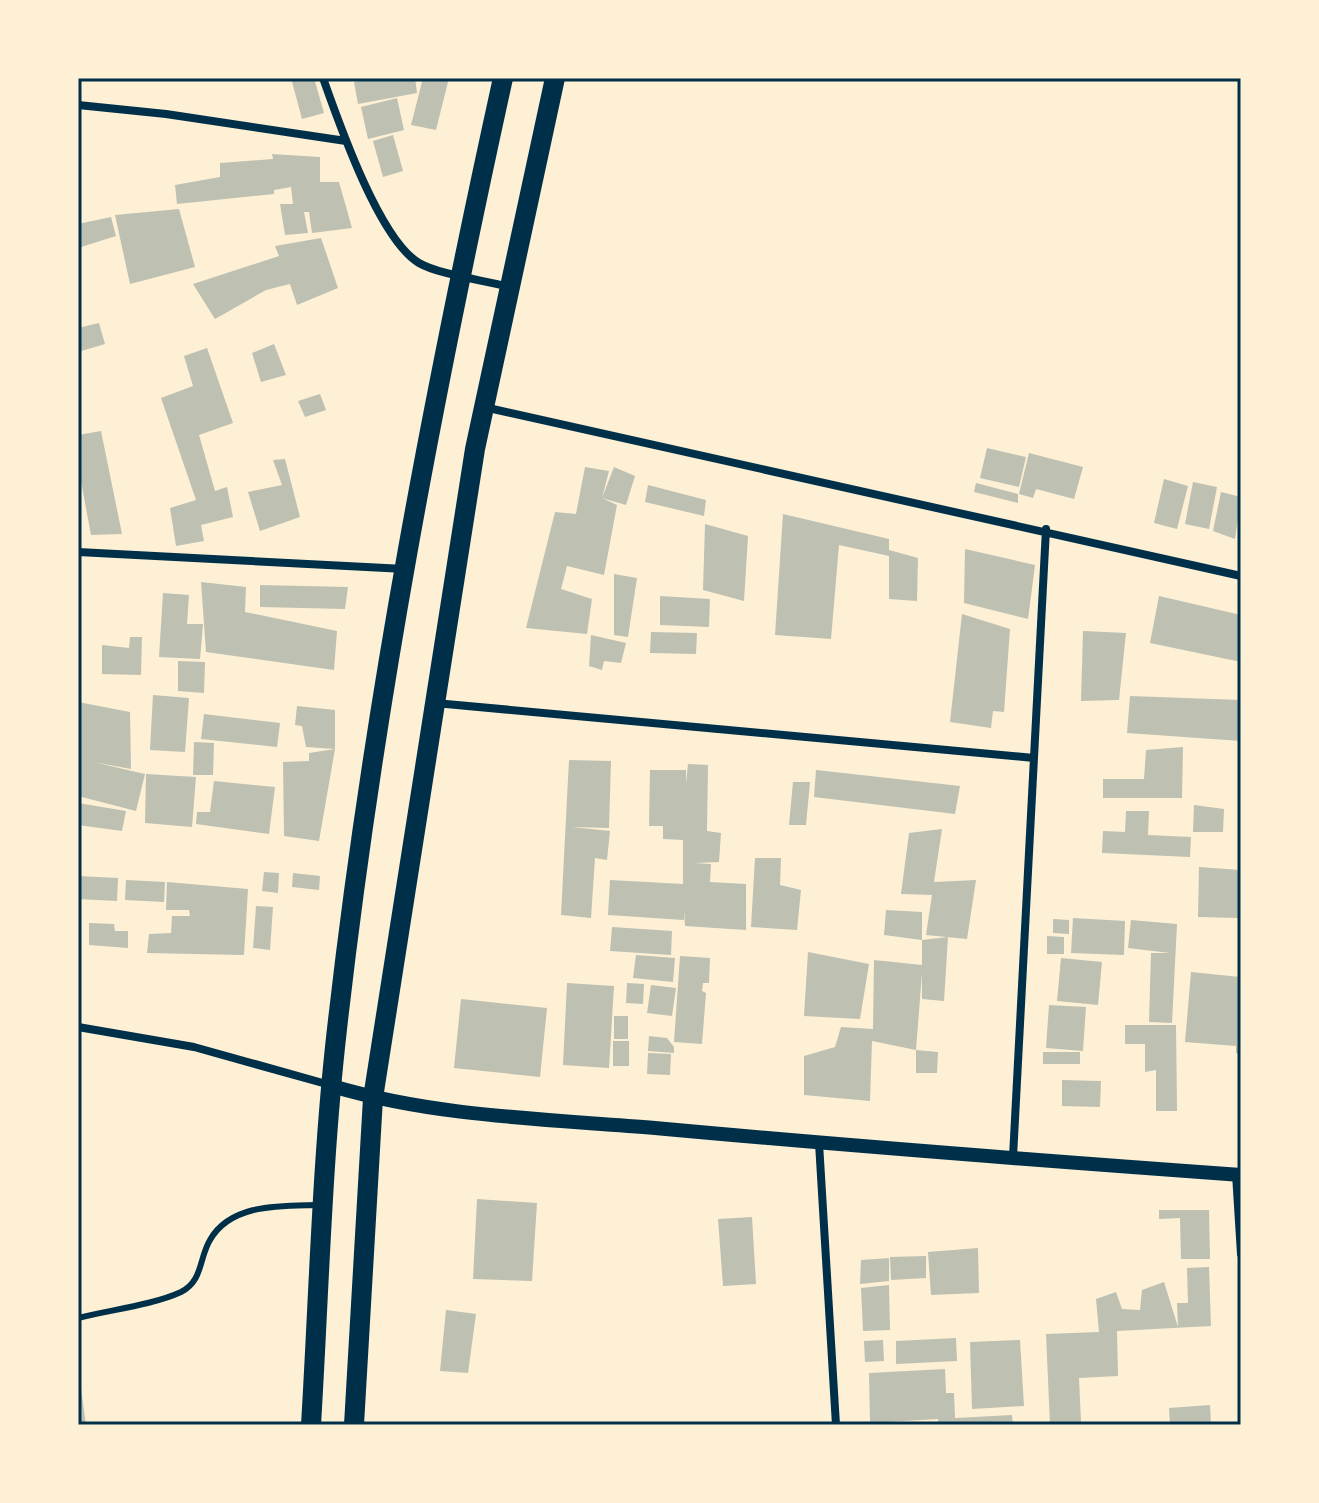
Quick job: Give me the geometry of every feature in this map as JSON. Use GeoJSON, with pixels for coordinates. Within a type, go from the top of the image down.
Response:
{"type":"FeatureCollection","features":[{"type":"Feature","properties":{"kind":"main road"},"geometry":{"type":"LineString","coordinates":[[311,1425],[332,1086],[382,701],[460,274],[503,78]]}},
{"type":"Feature","properties":{"kind":"main road"},"geometry":{"type":"LineString","coordinates":[[354,1425],[373,1098],[434,703],[484,407],[555,78]]}},
{"type":"Feature","properties":{"kind":"street"},"geometry":{"type":"LineString","coordinates":[[323,78],[346,141],[383,221],[418,262],[510,287]]}},
{"type":"Feature","properties":{"kind":"street"},"geometry":{"type":"LineString","coordinates":[[78,105],[166,114],[346,141]]}},
{"type":"Feature","properties":{"kind":"street"},"geometry":{"type":"LineString","coordinates":[[484,407],[1046,529],[1241,576]]}},
{"type":"Feature","properties":{"kind":"street"},"geometry":{"type":"LineString","coordinates":[[1013,1157],[1046,529]]}},
{"type":"Feature","properties":{"kind":"street"},"geometry":{"type":"LineString","coordinates":[[78,552],[406,569]]}},
{"type":"Feature","properties":{"kind":"street"},"geometry":{"type":"LineString","coordinates":[[434,703],[1034,758]]}},
{"type":"Feature","properties":{"kind":"street"},"geometry":{"type":"LineString","coordinates":[[78,1027],[194,1047],[373,1098],[448,1110],[819,1143],[1239,1175],[1241,1254]]}},
{"type":"Feature","properties":{"kind":"street"},"geometry":{"type":"LineString","coordinates":[[819,1143],[836,1425]]}},
{"type":"Feature","properties":{"kind":"lane"},"geometry":{"type":"LineString","coordinates":[[78,1318],[182,1292],[198,1276],[210,1239],[223,1225],[245,1212],[269,1207],[325,1205]]}},
{"type":"Feature","properties":{"kind":"building"},"geometry":{"type":"Polygon","coordinates":[[[291,78],[314,78],[324,113],[302,119],[291,78]]]}},
{"type":"Feature","properties":{"kind":"building"},"geometry":{"type":"Polygon","coordinates":[[[374,78],[415,78],[417,93],[358,104],[354,82],[374,78]]]}},
{"type":"Feature","properties":{"kind":"building"},"geometry":{"type":"Polygon","coordinates":[[[423,78],[449,78],[436,130],[411,125],[423,78]]]}},
{"type":"Feature","properties":{"kind":"building"},"geometry":{"type":"Polygon","coordinates":[[[397,98],[404,130],[368,139],[361,107],[397,98]]]}},
{"type":"Feature","properties":{"kind":"building"},"geometry":{"type":"Polygon","coordinates":[[[393,135],[403,171],[383,177],[373,141],[393,135]]]}},
{"type":"Feature","properties":{"kind":"building"},"geometry":{"type":"Polygon","coordinates":[[[272,154],[320,157],[320,182],[339,182],[352,228],[312,233],[309,212],[304,212],[308,233],[285,235],[280,204],[293,204],[291,187],[274,190],[274,194],[177,204],[175,185],[220,177],[220,163],[273,159],[272,154]]]}},
{"type":"Feature","properties":{"kind":"building"},"geometry":{"type":"Polygon","coordinates":[[[179,209],[195,267],[130,284],[115,215],[179,209]]]}},
{"type":"Feature","properties":{"kind":"building"},"geometry":{"type":"Polygon","coordinates":[[[111,217],[116,236],[78,248],[78,224],[111,217]]]}},
{"type":"Feature","properties":{"kind":"building"},"geometry":{"type":"Polygon","coordinates":[[[321,238],[338,288],[297,305],[290,284],[266,290],[215,319],[193,284],[279,256],[275,246],[321,238]]]}},
{"type":"Feature","properties":{"kind":"building"},"geometry":{"type":"Polygon","coordinates":[[[99,323],[105,344],[78,352],[78,328],[99,323]]]}},
{"type":"Feature","properties":{"kind":"building"},"geometry":{"type":"Polygon","coordinates":[[[274,344],[286,375],[261,382],[252,353],[274,344]]]}},
{"type":"Feature","properties":{"kind":"building"},"geometry":{"type":"Polygon","coordinates":[[[207,348],[233,423],[199,435],[215,491],[227,487],[233,517],[201,525],[204,541],[176,546],[170,508],[196,500],[161,398],[193,386],[184,356],[207,348]]]}},
{"type":"Feature","properties":{"kind":"building"},"geometry":{"type":"Polygon","coordinates":[[[320,394],[326,410],[305,417],[298,401],[320,394]]]}},
{"type":"Feature","properties":{"kind":"building"},"geometry":{"type":"Polygon","coordinates":[[[101,431],[122,534],[91,535],[78,465],[78,435],[101,431]]]}},
{"type":"Feature","properties":{"kind":"building"},"geometry":{"type":"Polygon","coordinates":[[[987,448],[1026,457],[1019,487],[980,478],[987,448]]]}},
{"type":"Feature","properties":{"kind":"building"},"geometry":{"type":"Polygon","coordinates":[[[1029,453],[1083,467],[1074,499],[1036,489],[1033,498],[1019,494],[1029,453]]]}},
{"type":"Feature","properties":{"kind":"building"},"geometry":{"type":"Polygon","coordinates":[[[285,459],[300,517],[260,531],[248,492],[282,485],[273,460],[285,459]]]}},
{"type":"Feature","properties":{"kind":"building"},"geometry":{"type":"Polygon","coordinates":[[[585,467],[609,471],[602,498],[617,505],[604,575],[567,566],[561,589],[592,599],[587,634],[526,628],[555,512],[576,514],[585,467]]]}},
{"type":"Feature","properties":{"kind":"building"},"geometry":{"type":"Polygon","coordinates":[[[614,467],[635,476],[626,505],[602,498],[614,467]]]}},
{"type":"Feature","properties":{"kind":"building"},"geometry":{"type":"Polygon","coordinates":[[[1164,479],[1188,486],[1177,529],[1154,523],[1164,479]]]}},
{"type":"Feature","properties":{"kind":"building"},"geometry":{"type":"Polygon","coordinates":[[[1193,482],[1217,487],[1209,529],[1185,524],[1193,482]]]}},
{"type":"Feature","properties":{"kind":"building"},"geometry":{"type":"Polygon","coordinates":[[[976,483],[1018,494],[1018,503],[974,492],[976,483]]]}},
{"type":"Feature","properties":{"kind":"building"},"geometry":{"type":"Polygon","coordinates":[[[648,485],[706,500],[704,516],[645,502],[648,485]]]}},
{"type":"Feature","properties":{"kind":"building"},"geometry":{"type":"Polygon","coordinates":[[[1221,492],[1241,497],[1235,539],[1213,531],[1221,492]]]}},
{"type":"Feature","properties":{"kind":"building"},"geometry":{"type":"Polygon","coordinates":[[[783,514],[889,539],[889,550],[918,558],[917,601],[889,599],[889,556],[839,545],[831,639],[775,635],[783,514]]]}},
{"type":"Feature","properties":{"kind":"building"},"geometry":{"type":"Polygon","coordinates":[[[705,524],[748,536],[744,601],[703,590],[705,524]]]}},
{"type":"Feature","properties":{"kind":"building"},"geometry":{"type":"Polygon","coordinates":[[[965,549],[1035,565],[1028,619],[964,603],[965,549]]]}},
{"type":"Feature","properties":{"kind":"building"},"geometry":{"type":"Polygon","coordinates":[[[614,574],[637,578],[628,637],[614,635],[614,574]]]}},
{"type":"Feature","properties":{"kind":"building"},"geometry":{"type":"Polygon","coordinates":[[[201,582],[246,587],[245,612],[337,631],[334,670],[206,652],[201,582]]]}},
{"type":"Feature","properties":{"kind":"building"},"geometry":{"type":"Polygon","coordinates":[[[260,585],[348,587],[345,609],[260,607],[260,585]]]}},
{"type":"Feature","properties":{"kind":"building"},"geometry":{"type":"Polygon","coordinates":[[[163,593],[189,595],[187,624],[203,624],[200,659],[159,657],[163,593]]]}},
{"type":"Feature","properties":{"kind":"building"},"geometry":{"type":"Polygon","coordinates":[[[660,596],[710,599],[709,627],[660,625],[660,596]]]}},
{"type":"Feature","properties":{"kind":"building"},"geometry":{"type":"Polygon","coordinates":[[[1159,596],[1241,615],[1241,662],[1150,643],[1159,596]]]}},
{"type":"Feature","properties":{"kind":"building"},"geometry":{"type":"Polygon","coordinates":[[[962,614],[1010,629],[1004,712],[993,711],[991,728],[950,722],[962,614]]]}},
{"type":"Feature","properties":{"kind":"building"},"geometry":{"type":"Polygon","coordinates":[[[1083,631],[1126,633],[1119,700],[1081,701],[1083,631]]]}},
{"type":"Feature","properties":{"kind":"building"},"geometry":{"type":"Polygon","coordinates":[[[651,632],[697,633],[696,654],[650,653],[651,632]]]}},
{"type":"Feature","properties":{"kind":"building"},"geometry":{"type":"Polygon","coordinates":[[[591,635],[626,643],[621,663],[604,661],[602,670],[589,666],[591,635]]]}},
{"type":"Feature","properties":{"kind":"building"},"geometry":{"type":"Polygon","coordinates":[[[130,637],[142,637],[141,675],[102,674],[102,645],[129,648],[130,637]]]}},
{"type":"Feature","properties":{"kind":"building"},"geometry":{"type":"Polygon","coordinates":[[[178,661],[205,662],[204,693],[178,691],[178,661]]]}},
{"type":"Feature","properties":{"kind":"building"},"geometry":{"type":"Polygon","coordinates":[[[153,695],[189,698],[185,752],[150,750],[153,695]]]}},
{"type":"Feature","properties":{"kind":"building"},"geometry":{"type":"Polygon","coordinates":[[[1130,696],[1241,700],[1241,741],[1127,733],[1130,696]]]}},
{"type":"Feature","properties":{"kind":"building"},"geometry":{"type":"Polygon","coordinates":[[[78,702],[130,712],[131,769],[93,762],[145,774],[136,811],[78,796],[78,702]]]}},
{"type":"Feature","properties":{"kind":"building"},"geometry":{"type":"Polygon","coordinates":[[[297,706],[335,710],[335,749],[306,747],[302,726],[295,725],[297,706]]]}},
{"type":"Feature","properties":{"kind":"building"},"geometry":{"type":"Polygon","coordinates":[[[204,714],[280,723],[277,747],[201,739],[204,714]]]}},
{"type":"Feature","properties":{"kind":"building"},"geometry":{"type":"Polygon","coordinates":[[[194,742],[214,743],[213,775],[193,775],[194,742]]]}},
{"type":"Feature","properties":{"kind":"building"},"geometry":{"type":"Polygon","coordinates":[[[1183,747],[1182,798],[1103,798],[1103,779],[1144,779],[1146,750],[1183,747]]]}},
{"type":"Feature","properties":{"kind":"building"},"geometry":{"type":"Polygon","coordinates":[[[335,749],[319,841],[284,836],[283,762],[309,761],[309,753],[335,749]]]}},
{"type":"Feature","properties":{"kind":"building"},"geometry":{"type":"Polygon","coordinates":[[[569,760],[611,761],[609,828],[572,827],[610,831],[607,860],[595,858],[591,918],[561,915],[569,760]]]}},
{"type":"Feature","properties":{"kind":"building"},"geometry":{"type":"Polygon","coordinates":[[[688,764],[708,765],[707,831],[721,833],[719,862],[694,863],[711,864],[710,882],[746,884],[746,930],[685,926],[684,909],[684,920],[608,915],[610,880],[683,884],[683,840],[663,839],[663,826],[649,826],[650,770],[686,770],[686,784],[688,764]]]}},
{"type":"Feature","properties":{"kind":"building"},"geometry":{"type":"Polygon","coordinates":[[[816,770],[960,786],[955,814],[814,797],[816,770]]]}},
{"type":"Feature","properties":{"kind":"building"},"geometry":{"type":"Polygon","coordinates":[[[146,774],[196,777],[192,827],[145,823],[146,774]]]}},
{"type":"Feature","properties":{"kind":"building"},"geometry":{"type":"Polygon","coordinates":[[[214,781],[275,787],[269,834],[196,824],[197,812],[210,812],[214,781]]]}},
{"type":"Feature","properties":{"kind":"building"},"geometry":{"type":"Polygon","coordinates":[[[793,782],[810,782],[806,825],[789,825],[793,782]]]}},
{"type":"Feature","properties":{"kind":"building"},"geometry":{"type":"Polygon","coordinates":[[[78,803],[126,811],[122,831],[78,825],[78,803]]]}},
{"type":"Feature","properties":{"kind":"building"},"geometry":{"type":"Polygon","coordinates":[[[1194,805],[1224,809],[1223,832],[1193,832],[1194,805]]]}},
{"type":"Feature","properties":{"kind":"building"},"geometry":{"type":"Polygon","coordinates":[[[1126,811],[1149,811],[1148,835],[1191,837],[1190,857],[1102,853],[1103,831],[1125,832],[1126,811]]]}},
{"type":"Feature","properties":{"kind":"building"},"geometry":{"type":"Polygon","coordinates":[[[942,829],[934,882],[976,880],[967,939],[926,935],[932,895],[901,894],[909,833],[942,829]]]}},
{"type":"Feature","properties":{"kind":"building"},"geometry":{"type":"Polygon","coordinates":[[[755,858],[781,858],[780,885],[801,890],[797,930],[751,927],[755,858]]]}},
{"type":"Feature","properties":{"kind":"building"},"geometry":{"type":"Polygon","coordinates":[[[1199,867],[1240,870],[1238,918],[1198,917],[1199,867]]]}},
{"type":"Feature","properties":{"kind":"building"},"geometry":{"type":"Polygon","coordinates":[[[264,872],[279,873],[278,893],[262,891],[264,872]]]}},
{"type":"Feature","properties":{"kind":"building"},"geometry":{"type":"Polygon","coordinates":[[[293,873],[320,876],[319,890],[292,887],[293,873]]]}},
{"type":"Feature","properties":{"kind":"building"},"geometry":{"type":"Polygon","coordinates":[[[78,876],[118,878],[117,901],[78,899],[78,876]]]}},
{"type":"Feature","properties":{"kind":"building"},"geometry":{"type":"Polygon","coordinates":[[[126,880],[165,882],[164,902],[125,900],[126,880]]]}},
{"type":"Feature","properties":{"kind":"building"},"geometry":{"type":"Polygon","coordinates":[[[167,882],[248,889],[244,955],[147,953],[149,934],[171,933],[172,916],[190,916],[189,910],[166,910],[167,882]]]}},
{"type":"Feature","properties":{"kind":"building"},"geometry":{"type":"Polygon","coordinates":[[[256,906],[273,907],[270,950],[253,948],[256,906]]]}},
{"type":"Feature","properties":{"kind":"building"},"geometry":{"type":"Polygon","coordinates":[[[886,910],[922,912],[922,940],[884,935],[886,910]]]}},
{"type":"Feature","properties":{"kind":"building"},"geometry":{"type":"Polygon","coordinates":[[[1073,918],[1125,921],[1124,955],[1071,953],[1073,918]]]}},
{"type":"Feature","properties":{"kind":"building"},"geometry":{"type":"Polygon","coordinates":[[[1053,919],[1069,920],[1069,934],[1053,933],[1053,919]]]}},
{"type":"Feature","properties":{"kind":"building"},"geometry":{"type":"Polygon","coordinates":[[[1131,920],[1177,924],[1172,1023],[1149,1022],[1151,953],[1170,953],[1128,948],[1131,920]]]}},
{"type":"Feature","properties":{"kind":"building"},"geometry":{"type":"Polygon","coordinates":[[[89,923],[114,924],[115,931],[128,931],[128,948],[89,945],[89,923]]]}},
{"type":"Feature","properties":{"kind":"building"},"geometry":{"type":"Polygon","coordinates":[[[612,927],[672,931],[671,955],[610,951],[612,927]]]}},
{"type":"Feature","properties":{"kind":"building"},"geometry":{"type":"Polygon","coordinates":[[[1047,936],[1064,937],[1064,954],[1047,954],[1047,936]]]}},
{"type":"Feature","properties":{"kind":"building"},"geometry":{"type":"Polygon","coordinates":[[[948,937],[944,1001],[922,999],[922,973],[916,1050],[872,1041],[870,1101],[804,1095],[804,1056],[835,1047],[841,1027],[873,1029],[874,960],[922,965],[922,940],[948,937]]]}},
{"type":"Feature","properties":{"kind":"building"},"geometry":{"type":"Polygon","coordinates":[[[808,952],[869,964],[860,1019],[804,1016],[808,952]]]}},
{"type":"Feature","properties":{"kind":"building"},"geometry":{"type":"Polygon","coordinates":[[[636,955],[675,958],[673,982],[633,978],[636,955]]]}},
{"type":"Feature","properties":{"kind":"building"},"geometry":{"type":"Polygon","coordinates":[[[680,956],[710,958],[709,983],[703,983],[702,991],[706,993],[702,1044],[674,1042],[680,956]]]}},
{"type":"Feature","properties":{"kind":"building"},"geometry":{"type":"Polygon","coordinates":[[[1061,958],[1102,962],[1098,1005],[1057,1001],[1061,958]]]}},
{"type":"Feature","properties":{"kind":"building"},"geometry":{"type":"Polygon","coordinates":[[[1191,972],[1240,977],[1241,1054],[1236,1053],[1236,1046],[1185,1042],[1191,972]]]}},
{"type":"Feature","properties":{"kind":"building"},"geometry":{"type":"Polygon","coordinates":[[[567,983],[614,986],[609,1068],[563,1065],[567,983]]]}},
{"type":"Feature","properties":{"kind":"building"},"geometry":{"type":"Polygon","coordinates":[[[627,983],[644,984],[643,1004],[626,1003],[627,983]]]}},
{"type":"Feature","properties":{"kind":"building"},"geometry":{"type":"Polygon","coordinates":[[[651,985],[676,988],[672,1016],[647,1013],[651,985]]]}},
{"type":"Feature","properties":{"kind":"building"},"geometry":{"type":"Polygon","coordinates":[[[461,999],[547,1008],[540,1077],[454,1068],[461,999]]]}},
{"type":"Feature","properties":{"kind":"building"},"geometry":{"type":"Polygon","coordinates":[[[1049,1005],[1086,1007],[1083,1051],[1046,1048],[1049,1005]]]}},
{"type":"Feature","properties":{"kind":"building"},"geometry":{"type":"Polygon","coordinates":[[[614,1016],[628,1016],[628,1039],[614,1039],[614,1016]]]}},
{"type":"Feature","properties":{"kind":"building"},"geometry":{"type":"Polygon","coordinates":[[[1125,1025],[1176,1025],[1177,1111],[1156,1111],[1156,1070],[1145,1072],[1145,1044],[1125,1044],[1125,1025]]]}},
{"type":"Feature","properties":{"kind":"building"},"geometry":{"type":"Polygon","coordinates":[[[649,1036],[667,1038],[674,1047],[674,1053],[648,1051],[649,1036]]]}},
{"type":"Feature","properties":{"kind":"building"},"geometry":{"type":"Polygon","coordinates":[[[613,1041],[629,1041],[629,1066],[613,1066],[613,1041]]]}},
{"type":"Feature","properties":{"kind":"building"},"geometry":{"type":"Polygon","coordinates":[[[916,1050],[938,1052],[937,1073],[916,1073],[916,1050]]]}},
{"type":"Feature","properties":{"kind":"building"},"geometry":{"type":"Polygon","coordinates":[[[1043,1052],[1080,1052],[1080,1064],[1043,1064],[1043,1052]]]}},
{"type":"Feature","properties":{"kind":"building"},"geometry":{"type":"Polygon","coordinates":[[[648,1053],[671,1054],[670,1075],[647,1074],[648,1053]]]}},
{"type":"Feature","properties":{"kind":"building"},"geometry":{"type":"Polygon","coordinates":[[[1062,1080],[1101,1081],[1100,1107],[1062,1106],[1062,1080]]]}},
{"type":"Feature","properties":{"kind":"building"},"geometry":{"type":"Polygon","coordinates":[[[477,1199],[537,1203],[532,1281],[473,1279],[477,1199]]]}},
{"type":"Feature","properties":{"kind":"building"},"geometry":{"type":"Polygon","coordinates":[[[1159,1210],[1209,1210],[1210,1259],[1181,1259],[1180,1218],[1159,1219],[1159,1210]]]}},
{"type":"Feature","properties":{"kind":"building"},"geometry":{"type":"Polygon","coordinates":[[[752,1217],[756,1284],[723,1286],[718,1219],[752,1217]]]}},
{"type":"Feature","properties":{"kind":"building"},"geometry":{"type":"Polygon","coordinates":[[[978,1248],[979,1293],[931,1295],[928,1252],[978,1248]]]}},
{"type":"Feature","properties":{"kind":"building"},"geometry":{"type":"Polygon","coordinates":[[[926,1256],[926,1278],[891,1280],[890,1257],[926,1256]]]}},
{"type":"Feature","properties":{"kind":"building"},"geometry":{"type":"Polygon","coordinates":[[[889,1258],[889,1281],[860,1284],[861,1260],[889,1258]]]}},
{"type":"Feature","properties":{"kind":"building"},"geometry":{"type":"Polygon","coordinates":[[[1209,1267],[1211,1326],[1117,1331],[1118,1376],[1079,1378],[1081,1422],[1094,1425],[1050,1425],[1046,1334],[1099,1332],[1096,1299],[1116,1292],[1122,1309],[1140,1310],[1142,1290],[1164,1282],[1178,1327],[1177,1303],[1188,1303],[1187,1268],[1209,1267]]]}},
{"type":"Feature","properties":{"kind":"building"},"geometry":{"type":"Polygon","coordinates":[[[889,1285],[890,1330],[863,1331],[861,1288],[889,1285]]]}},
{"type":"Feature","properties":{"kind":"building"},"geometry":{"type":"Polygon","coordinates":[[[446,1310],[476,1314],[468,1373],[440,1371],[446,1310]]]}},
{"type":"Feature","properties":{"kind":"building"},"geometry":{"type":"Polygon","coordinates":[[[956,1338],[957,1361],[896,1364],[896,1341],[956,1338]]]}},
{"type":"Feature","properties":{"kind":"building"},"geometry":{"type":"Polygon","coordinates":[[[883,1340],[884,1361],[865,1362],[864,1341],[883,1340]]]}},
{"type":"Feature","properties":{"kind":"building"},"geometry":{"type":"Polygon","coordinates":[[[1020,1340],[1024,1406],[972,1409],[970,1342],[1020,1340]]]}},
{"type":"Feature","properties":{"kind":"building"},"geometry":{"type":"Polygon","coordinates":[[[945,1369],[946,1393],[954,1393],[955,1418],[1012,1415],[1013,1425],[939,1425],[938,1419],[870,1423],[869,1373],[945,1369]]]}},
{"type":"Feature","properties":{"kind":"building"},"geometry":{"type":"Polygon","coordinates":[[[80,1381],[86,1425],[78,1425],[80,1381]]]}},
{"type":"Feature","properties":{"kind":"building"},"geometry":{"type":"Polygon","coordinates":[[[1210,1405],[1211,1425],[1170,1425],[1169,1408],[1210,1405]]]}}]}
